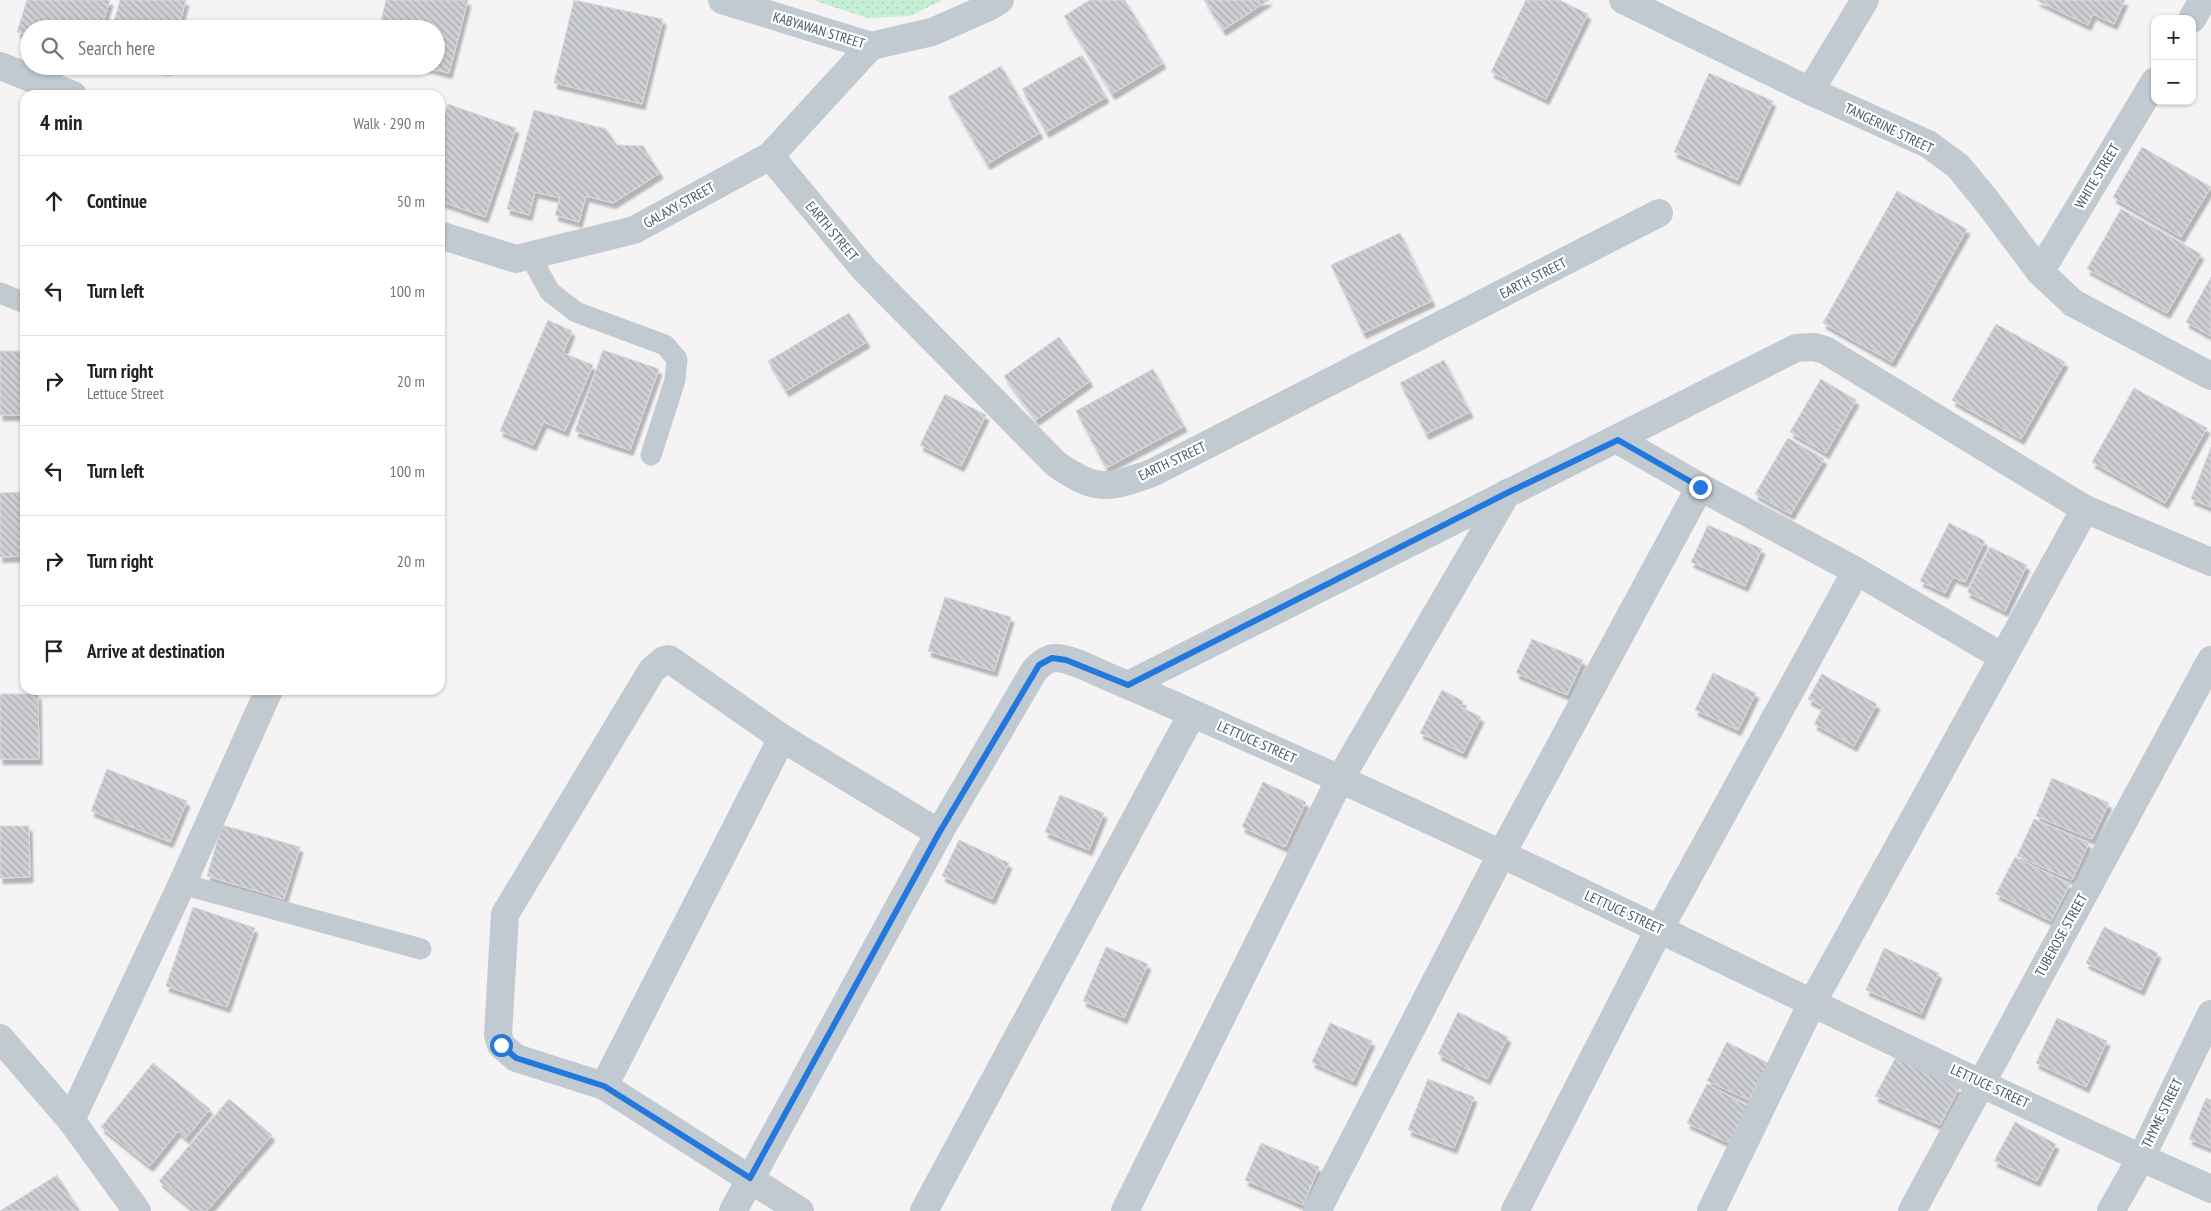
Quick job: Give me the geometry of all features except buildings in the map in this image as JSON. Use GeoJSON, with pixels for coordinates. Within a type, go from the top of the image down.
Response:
{"type":"FeatureCollection","features":[{"type":"Feature","properties":{"kind":"street","name":"KABYAWAN STREET"},"geometry":{"type":"LineString","coordinates":[[722,0],[771,7],[871,46],[932,32],[989,7],[1000,0]]}},
{"type":"Feature","properties":{"kind":"street","name":"TANGERINE STREET"},"geometry":{"type":"LineString","coordinates":[[1623,0],[1810,91],[1928,144],[1958,166],[2040,272],[2073,304],[2211,376]]}},
{"type":"Feature","properties":{"kind":"street"},"geometry":{"type":"LineString","coordinates":[[1810,91],[1865,0]]}},
{"type":"Feature","properties":{"kind":"street"},"geometry":{"type":"LineString","coordinates":[[2194,15],[2203,0]]}},
{"type":"Feature","properties":{"kind":"street","name":"GALAXY STREET"},"geometry":{"type":"LineString","coordinates":[[445,237],[516,259],[634,230],[770,156],[871,46]]}},
{"type":"Feature","properties":{"kind":"street"},"geometry":{"type":"LineString","coordinates":[[0,66],[20,74]]}},
{"type":"Feature","properties":{"kind":"street"},"geometry":{"type":"LineString","coordinates":[[23,75],[60,90]]}},
{"type":"Feature","properties":{"kind":"street","name":"WHITE STREET"},"geometry":{"type":"LineString","coordinates":[[2040,272],[2151,88]]}},
{"type":"Feature","properties":{"kind":"street","name":"EARTH STREET"},"geometry":{"type":"LineString","coordinates":[[770,156],[864,269],[1049,457],[1078,479],[1098,486],[1124,483],[1152,473],[1659,213]]}},
{"type":"Feature","properties":{"kind":"street"},"geometry":{"type":"LineString","coordinates":[[1128,685],[1507,493],[1618,440],[1796,348],[1814,346],[1825,350],[2085,509],[2211,562]]}},
{"type":"Feature","properties":{"kind":"street"},"geometry":{"type":"LineString","coordinates":[[1618,440],[1700,487],[1856,571],[2003,657]]}},
{"type":"Feature","properties":{"kind":"street"},"geometry":{"type":"LineString","coordinates":[[1317,1211],[1501,855],[1700,487]]}},
{"type":"Feature","properties":{"kind":"street"},"geometry":{"type":"LineString","coordinates":[[1125,1211],[1340,779],[1507,493]]}},
{"type":"Feature","properties":{"kind":"street"},"geometry":{"type":"LineString","coordinates":[[1710,1211],[1812,1003],[2085,509]]}},
{"type":"Feature","properties":{"kind":"street"},"geometry":{"type":"LineString","coordinates":[[1515,1211],[1660,928],[1856,571]]}},
{"type":"Feature","properties":{"kind":"street","name":"LETTUCE STREET"},"geometry":{"type":"LineString","coordinates":[[939,833],[1034,670],[1045,660],[1052,658],[1066,660],[1128,685],[1340,779],[1660,928],[1812,1003],[2141,1158],[2211,1189]]}},
{"type":"Feature","properties":{"kind":"street"},"geometry":{"type":"LineString","coordinates":[[733,1211],[750,1178],[939,833],[782,738],[669,659],[664,660],[652,670],[505,914],[498,1035],[501,1045],[516,1058],[604,1086],[750,1178],[800,1211]]}},
{"type":"Feature","properties":{"kind":"street","name":"TUBEROSE STREET"},"geometry":{"type":"LineString","coordinates":[[1912,1211],[1980,1082],[2211,660]]}},
{"type":"Feature","properties":{"kind":"street"},"geometry":{"type":"LineString","coordinates":[[71,1120],[182,884],[267,695]]}},
{"type":"Feature","properties":{"kind":"street"},"geometry":{"type":"LineString","coordinates":[[924,1211],[1192,714]]}},
{"type":"Feature","properties":{"kind":"street"},"geometry":{"type":"LineString","coordinates":[[604,1086],[782,738]]}},
{"type":"Feature","properties":{"kind":"street","name":"THYME STREET"},"geometry":{"type":"LineString","coordinates":[[2111,1211],[2141,1158],[2211,1014]]}},
{"type":"Feature","properties":{"kind":"street"},"geometry":{"type":"LineString","coordinates":[[0,1038],[71,1120],[137,1211]]}},
{"type":"Feature","properties":{"kind":"lane"},"geometry":{"type":"LineString","coordinates":[[530,256],[550,292],[576,312],[665,345],[677,359],[675,380],[651,456]]}},
{"type":"Feature","properties":{"kind":"lane"},"geometry":{"type":"LineString","coordinates":[[0,293],[20,300]]}},
{"type":"Feature","properties":{"kind":"lane"},"geometry":{"type":"LineString","coordinates":[[182,884],[421,949]]}},
{"type":"Feature","properties":{"kind":"green space"},"geometry":{"type":"Polygon","coordinates":[[[813,0],[943,0],[910,16],[867,18],[813,0]]]}},
{"type":"Feature","properties":{"kind":"route"},"geometry":{"type":"LineString","coordinates":[[501,1045],[516,1058],[604,1086],[750,1178],[939,833],[1034,670],[1045,660],[1052,658],[1066,660],[1128,685],[1507,493],[1618,440],[1700,487]]}}]}
